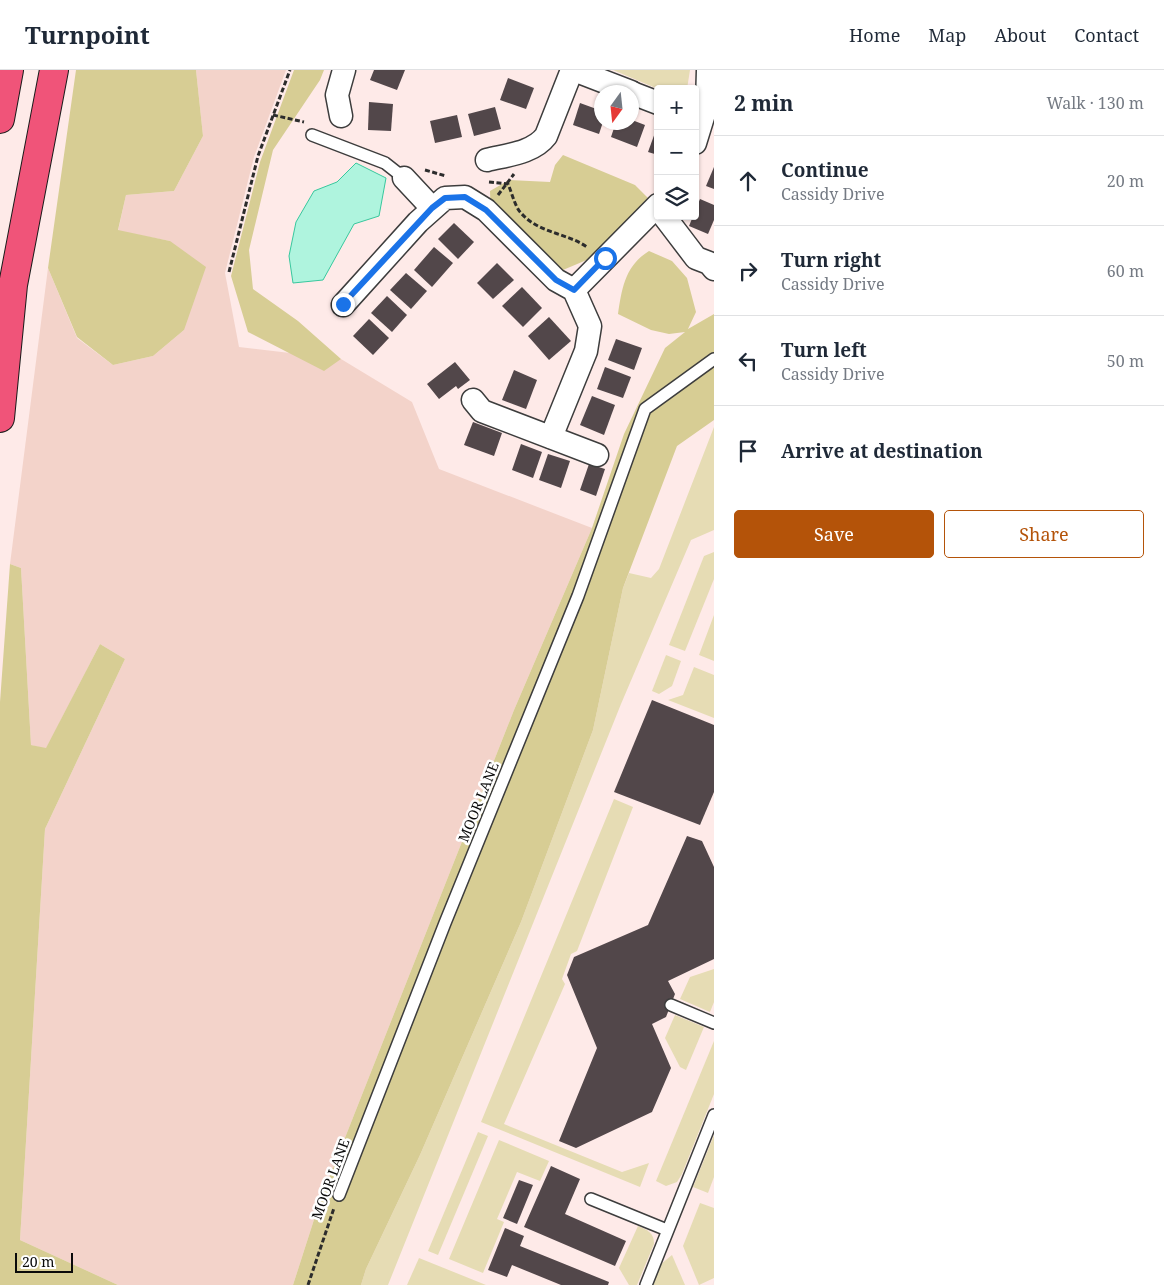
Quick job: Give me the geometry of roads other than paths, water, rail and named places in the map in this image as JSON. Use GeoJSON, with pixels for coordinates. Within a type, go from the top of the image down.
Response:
{"type":"FeatureCollection","features":[{"type":"Feature","properties":{"kind":"highway"},"geometry":{"type":"LineString","coordinates":[[0,119],[9,70]]}},
{"type":"Feature","properties":{"kind":"highway"},"geometry":{"type":"LineString","coordinates":[[0,418],[13,285],[54,70]]}},
{"type":"Feature","properties":{"kind":"street"},"geometry":{"type":"LineString","coordinates":[[341,116],[337,95],[344,70]]}},
{"type":"Feature","properties":{"kind":"street"},"geometry":{"type":"LineString","coordinates":[[487,160],[529,149],[540,143],[546,136],[573,70],[611,85]]}},
{"type":"Feature","properties":{"kind":"street"},"geometry":{"type":"LineString","coordinates":[[699,130],[707,104],[708,70]]}},
{"type":"Feature","properties":{"kind":"street"},"geometry":{"type":"LineString","coordinates":[[639,96],[654,102]]}},
{"type":"Feature","properties":{"kind":"street"},"geometry":{"type":"LineString","coordinates":[[699,144],[714,150]]}},
{"type":"Feature","properties":{"kind":"street"},"geometry":{"type":"LineString","coordinates":[[404,178],[432,208]]}},
{"type":"Feature","properties":{"kind":"street"},"geometry":{"type":"LineString","coordinates":[[343,304],[432,208],[445,198],[465,197],[486,210],[556,280],[574,290],[590,326],[586,352],[550,437]]}},
{"type":"Feature","properties":{"kind":"street"},"geometry":{"type":"LineString","coordinates":[[574,290],[654,214]]}},
{"type":"Feature","properties":{"kind":"street"},"geometry":{"type":"LineString","coordinates":[[667,220],[696,258],[709,263],[714,269]]}},
{"type":"Feature","properties":{"kind":"street"},"geometry":{"type":"LineString","coordinates":[[473,400],[482,412],[597,455]]}},
{"type":"Feature","properties":{"kind":"lane"},"geometry":{"type":"LineString","coordinates":[[312,135],[385,163],[404,178]]}},
{"type":"Feature","properties":{"kind":"lane","name":"MOOR LANE"},"geometry":{"type":"LineString","coordinates":[[339,1195],[445,923],[578,596],[645,409],[714,358]]}},
{"type":"Feature","properties":{"kind":"lane"},"geometry":{"type":"LineString","coordinates":[[671,1006],[714,1023]]}},
{"type":"Feature","properties":{"kind":"lane"},"geometry":{"type":"LineString","coordinates":[[646,1285],[666,1230],[714,1116]]}},
{"type":"Feature","properties":{"kind":"lane"},"geometry":{"type":"LineString","coordinates":[[591,1199],[666,1230]]}}]}
